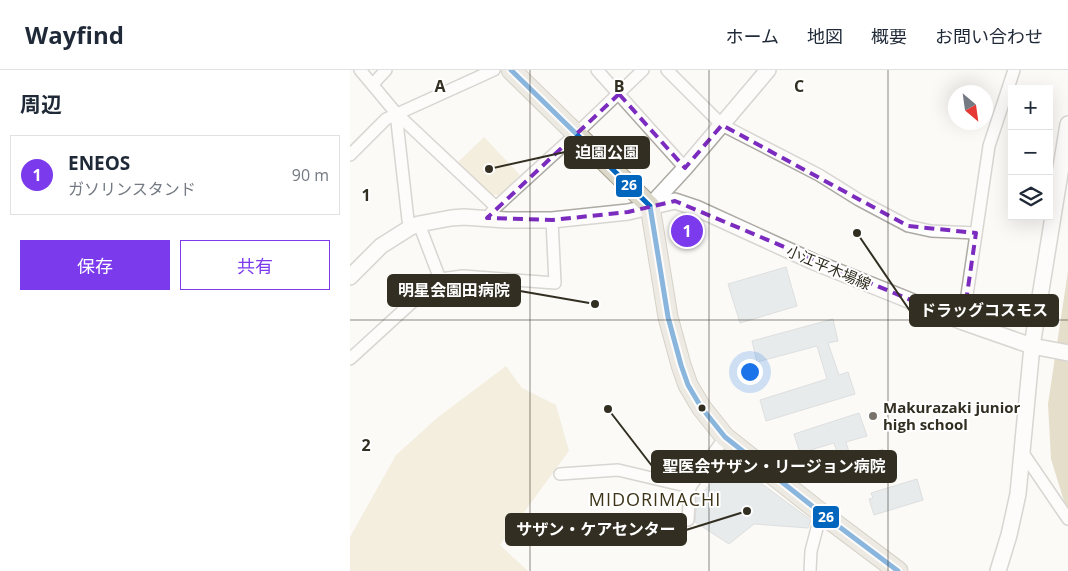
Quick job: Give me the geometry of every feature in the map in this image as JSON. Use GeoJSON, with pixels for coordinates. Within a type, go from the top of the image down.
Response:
{"type":"FeatureCollection","features":[{"type":"Feature","properties":{"kind":"highway"},"geometry":{"type":"LineString","coordinates":[[511,70],[650,206],[668,317],[688,385],[701,406],[725,437],[898,571]]}},
{"type":"Feature","properties":{"kind":"street"},"geometry":{"type":"LineString","coordinates":[[360,70],[396,113],[492,212],[643,70]]}},
{"type":"Feature","properties":{"kind":"street"},"geometry":{"type":"LineString","coordinates":[[373,84],[386,70]]}},
{"type":"Feature","properties":{"kind":"street"},"geometry":{"type":"LineString","coordinates":[[350,155],[386,119],[396,113],[494,70]]}},
{"type":"Feature","properties":{"kind":"street"},"geometry":{"type":"LineString","coordinates":[[597,70],[685,168]]}},
{"type":"Feature","properties":{"kind":"street"},"geometry":{"type":"LineString","coordinates":[[666,70],[722,125],[819,175],[858,200],[908,226],[931,231],[976,232]]}},
{"type":"Feature","properties":{"kind":"street"},"geometry":{"type":"LineString","coordinates":[[650,206],[685,168],[768,70]]}},
{"type":"Feature","properties":{"kind":"street"},"geometry":{"type":"LineString","coordinates":[[963,322],[989,146],[1014,70]]}},
{"type":"Feature","properties":{"kind":"street"},"geometry":{"type":"LineString","coordinates":[[396,113],[408,220],[415,226],[440,279]]}},
{"type":"Feature","properties":{"kind":"street"},"geometry":{"type":"LineString","coordinates":[[998,571],[1009,535],[1018,494],[1025,410],[1038,348],[1068,124]]}},
{"type":"Feature","properties":{"kind":"street","name":"小江平木場線"},"geometry":{"type":"LineString","coordinates":[[415,226],[492,212],[514,220],[552,220],[628,212],[675,201],[696,208],[814,262],[963,322],[1038,348],[1068,353]]}},
{"type":"Feature","properties":{"kind":"street"},"geometry":{"type":"LineString","coordinates":[[350,359],[431,284],[440,279],[463,276],[555,283],[552,220]]}},
{"type":"Feature","properties":{"kind":"street"},"geometry":{"type":"LineString","coordinates":[[352,270],[381,246],[415,226]]}},
{"type":"Feature","properties":{"kind":"street"},"geometry":{"type":"LineString","coordinates":[[688,520],[690,488],[725,437]]}},
{"type":"Feature","properties":{"kind":"street"},"geometry":{"type":"LineString","coordinates":[[1022,453],[1068,519]]}},
{"type":"Feature","properties":{"kind":"street"},"geometry":{"type":"LineString","coordinates":[[560,474],[618,470],[690,488]]}},
{"type":"Feature","properties":{"kind":"street"},"geometry":{"type":"LineString","coordinates":[[810,571],[811,551],[822,513]]}},
{"type":"Feature","properties":{"kind":"highlighted area"},"geometry":{"type":"Polygon","coordinates":[[[619,94],[685,168],[722,125],[908,226],[976,233],[963,322],[675,201],[628,212],[552,220],[487,218],[619,94]]]}},
{"type":"Feature","properties":{"kind":"shaded area"},"geometry":{"type":"Polygon","coordinates":[[[484,137],[520,175],[500,195],[490,195],[458,162],[484,137]]]}},
{"type":"Feature","properties":{"kind":"shaded area"},"geometry":{"type":"Polygon","coordinates":[[[1068,271],[1068,508],[1051,459],[1048,404],[1068,271]]]}},
{"type":"Feature","properties":{"kind":"shaded area"},"geometry":{"type":"Polygon","coordinates":[[[506,366],[522,388],[556,405],[569,451],[500,545],[528,571],[350,571],[350,537],[396,455],[437,418],[506,366]]]}},
{"type":"Feature","properties":{"kind":"building"},"geometry":{"type":"Polygon","coordinates":[[[786,267],[797,306],[740,323],[728,284],[786,267]]]}},
{"type":"Feature","properties":{"kind":"building"},"geometry":{"type":"Polygon","coordinates":[[[833,319],[838,341],[828,343],[839,375],[848,372],[855,394],[766,421],[760,400],[827,379],[817,346],[757,362],[752,341],[833,319]]]}},
{"type":"Feature","properties":{"kind":"building"},"geometry":{"type":"Polygon","coordinates":[[[859,413],[867,436],[846,442],[851,459],[883,449],[889,469],[841,483],[836,467],[841,465],[834,443],[800,453],[794,434],[859,413]]]}},
{"type":"Feature","properties":{"kind":"building"},"geometry":{"type":"Polygon","coordinates":[[[732,462],[811,520],[808,528],[754,524],[729,544],[695,522],[697,498],[732,462]]]}},
{"type":"Feature","properties":{"kind":"building"},"geometry":{"type":"Polygon","coordinates":[[[917,479],[923,500],[874,515],[869,499],[873,498],[871,493],[917,479]]]}},
{"type":"Feature","properties":{"kind":"transit line","name":"26"},"geometry":{"type":"LineString","coordinates":[[511,70],[650,206],[668,317],[688,385],[701,407],[725,437],[898,571]]}},
{"type":"Feature","properties":{"kind":"place","name":"迫園公園"},"geometry":{"type":"Point","coordinates":[489,169]}},
{"type":"Feature","properties":{"kind":"place","name":"ENEOS"},"geometry":{"type":"Point","coordinates":[687,231]}},
{"type":"Feature","properties":{"kind":"place","name":"ドラッグコスモス"},"geometry":{"type":"Point","coordinates":[857,233]}},
{"type":"Feature","properties":{"kind":"place","name":"明星会園田病院"},"geometry":{"type":"Point","coordinates":[595,304]}},
{"type":"Feature","properties":{"kind":"place","name":"聖医会サザン・リージョン病院"},"geometry":{"type":"Point","coordinates":[608,409]}},
{"type":"Feature","properties":{"kind":"place","name":"Makurazaki junior high school"},"geometry":{"type":"Point","coordinates":[873,416]}},
{"type":"Feature","properties":{"kind":"place","name":"サザン・ケアセンター"},"geometry":{"type":"Point","coordinates":[747,511]}},
{"type":"Feature","properties":{"kind":"district","name":"MIDORIMACHI"},"geometry":{"type":"Point","coordinates":[655,499]}}]}
